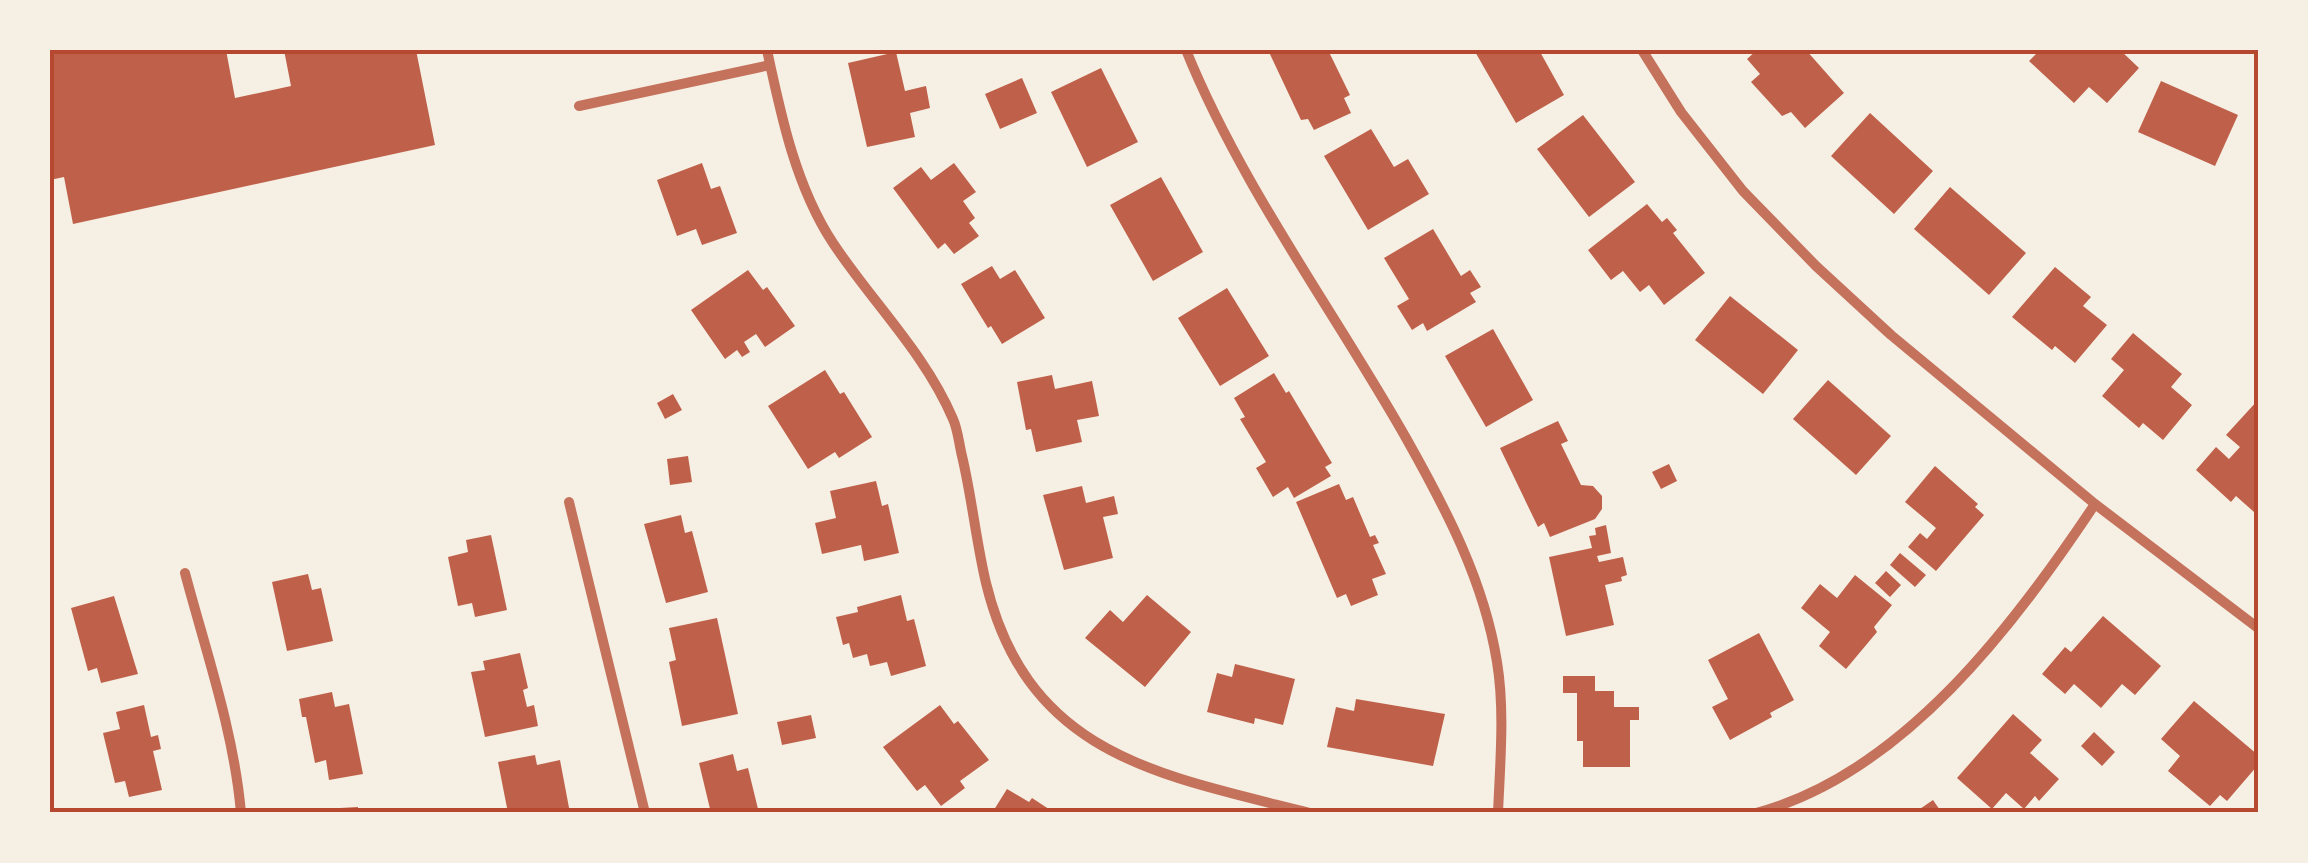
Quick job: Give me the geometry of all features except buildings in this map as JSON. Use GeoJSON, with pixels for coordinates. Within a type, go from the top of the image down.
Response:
{"type":"FeatureCollection","features":[{"type":"Feature","properties":{"kind":"street"},"geometry":{"type":"LineString","coordinates":[[768,50],[799,178],[832,242],[915,353],[954,420],[987,584],[1010,649],[1043,702],[1089,740],[1145,766],[1210,788],[1310,813]]}},
{"type":"Feature","properties":{"kind":"street"},"geometry":{"type":"LineString","coordinates":[[1186,50],[1237,154],[1355,348],[1451,518],[1477,584],[1497,662],[1498,813]]}},
{"type":"Feature","properties":{"kind":"street"},"geometry":{"type":"LineString","coordinates":[[1642,50],[1681,112],[1743,191],[1816,266],[1891,335],[2095,504],[2258,628]]}},
{"type":"Feature","properties":{"kind":"street"},"geometry":{"type":"LineString","coordinates":[[579,106],[770,65]]}},
{"type":"Feature","properties":{"kind":"street"},"geometry":{"type":"LineString","coordinates":[[569,502],[645,813]]}},
{"type":"Feature","properties":{"kind":"street"},"geometry":{"type":"LineString","coordinates":[[1756,813],[1776,808],[1855,768],[1931,710],[2059,558],[2095,504]]}},
{"type":"Feature","properties":{"kind":"street"},"geometry":{"type":"LineString","coordinates":[[184,573],[231,748],[240,813]]}}]}
